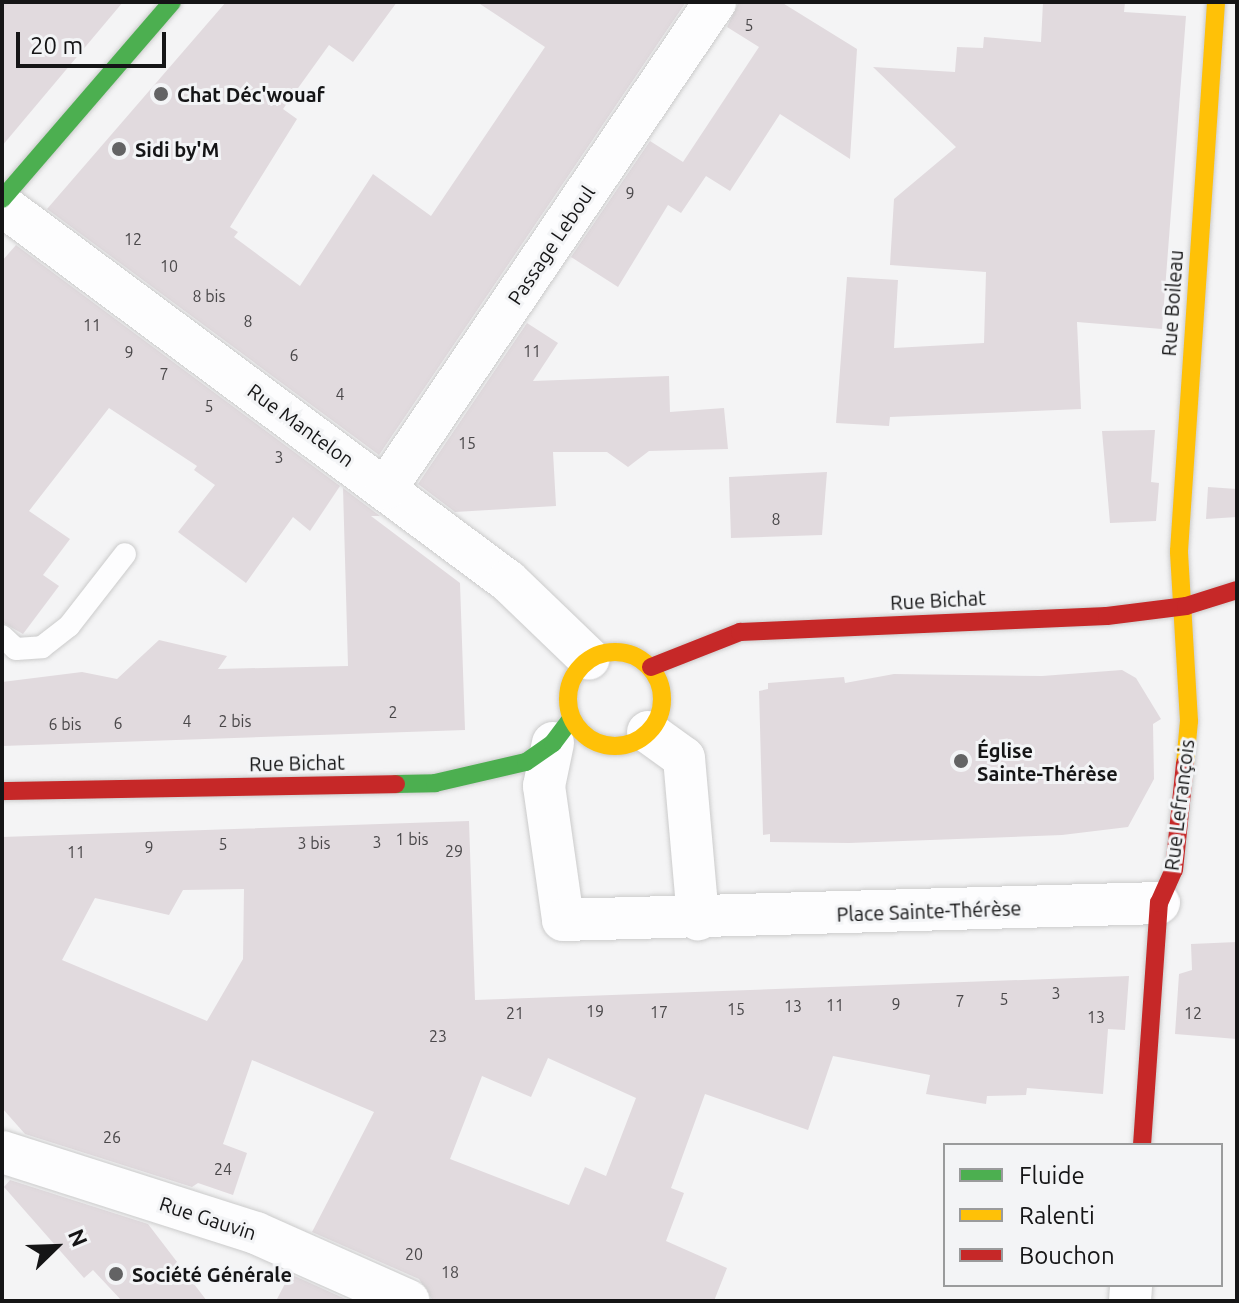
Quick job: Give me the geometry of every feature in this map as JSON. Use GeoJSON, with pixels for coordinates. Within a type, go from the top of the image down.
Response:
{"type":"FeatureCollection","features":[{"type":"Feature","properties":{"kind":"main road"},"geometry":{"type":"LineString","coordinates":[[2,199],[172,2]]}},
{"type":"Feature","properties":{"kind":"main road","name":"Rue Boileau"},"geometry":{"type":"LineString","coordinates":[[1186,606],[1179,551],[1216,2]]}},
{"type":"Feature","properties":{"kind":"main road","name":"Rue Bichat"},"geometry":{"type":"LineString","coordinates":[[651,667],[740,632],[1107,616],[1186,606],[1237,590]]}},
{"type":"Feature","properties":{"kind":"main road","name":"Rue Lefrançois"},"geometry":{"type":"LineString","coordinates":[[1142,1143],[1159,903],[1174,870],[1189,721],[1186,606]]}},
{"type":"Feature","properties":{"kind":"main road"},"geometry":{"type":"LineString","coordinates":[[619,651],[651,667],[661,706],[648,732],[621,746],[607,746],[562,731],[572,679],[589,659],[619,651]]}},
{"type":"Feature","properties":{"kind":"main road","name":"Rue Bichat"},"geometry":{"type":"LineString","coordinates":[[2,791],[435,783],[526,762],[562,731]]}},
{"type":"Feature","properties":{"kind":"street","name":"Passage Leboul"},"geometry":{"type":"LineString","coordinates":[[386,488],[715,2]]}},
{"type":"Feature","properties":{"kind":"street","name":"Rue Mantelon"},"geometry":{"type":"LineString","coordinates":[[2,205],[508,581],[589,659]]}},
{"type":"Feature","properties":{"kind":"street","name":"Place Sainte-Thérèse"},"geometry":{"type":"LineString","coordinates":[[562,731],[544,786],[563,920],[698,919],[1159,903]]}},
{"type":"Feature","properties":{"kind":"street"},"geometry":{"type":"LineString","coordinates":[[648,732],[684,758],[698,919]]}},
{"type":"Feature","properties":{"kind":"street","name":"Rue Gauvin"},"geometry":{"type":"LineString","coordinates":[[2,1152],[256,1233],[409,1301]]}},
{"type":"Feature","properties":{"kind":"lane"},"geometry":{"type":"LineString","coordinates":[[2,636],[16,649],[42,647],[69,626],[125,554]]}},
{"type":"Feature","properties":{"kind":"building"},"geometry":{"type":"Polygon","coordinates":[[[2,2],[123,2],[2,146],[2,2]]]}},
{"type":"Feature","properties":{"kind":"building"},"geometry":{"type":"Polygon","coordinates":[[[226,2],[397,2],[353,62],[329,45],[283,109],[297,119],[230,227],[238,232],[234,237],[300,286],[373,174],[431,216],[545,47],[477,2],[686,2],[379,455],[47,209],[226,2]]]}},
{"type":"Feature","properties":{"kind":"building"},"geometry":{"type":"Polygon","coordinates":[[[739,2],[781,2],[857,49],[850,159],[780,114],[730,191],[706,176],[681,213],[668,205],[618,287],[571,257],[650,141],[683,162],[759,47],[727,27],[739,2]]]}},
{"type":"Feature","properties":{"kind":"building"},"geometry":{"type":"Polygon","coordinates":[[[1043,2],[1125,2],[1124,12],[1186,16],[1162,329],[1077,322],[1081,409],[890,417],[889,426],[836,423],[847,277],[898,280],[894,348],[984,343],[986,272],[890,265],[894,199],[956,147],[873,67],[955,72],[957,47],[983,48],[984,37],[1041,42],[1043,2]]]}},
{"type":"Feature","properties":{"kind":"building"},"geometry":{"type":"Polygon","coordinates":[[[16,245],[340,486],[310,531],[293,517],[246,583],[178,532],[215,485],[194,470],[197,466],[109,408],[29,511],[70,539],[43,575],[59,586],[23,634],[2,622],[2,261],[16,245]]]}},
{"type":"Feature","properties":{"kind":"building"},"geometry":{"type":"Polygon","coordinates":[[[527,323],[558,343],[533,381],[669,376],[670,412],[724,408],[728,449],[649,451],[628,467],[607,452],[553,452],[556,506],[455,512],[418,484],[527,323]]]}},
{"type":"Feature","properties":{"kind":"building"},"geometry":{"type":"Polygon","coordinates":[[[1155,430],[1151,482],[1159,483],[1156,521],[1110,523],[1102,431],[1155,430]]]}},
{"type":"Feature","properties":{"kind":"building"},"geometry":{"type":"Polygon","coordinates":[[[827,472],[822,535],[731,538],[729,477],[827,472]]]}},
{"type":"Feature","properties":{"kind":"building"},"geometry":{"type":"Polygon","coordinates":[[[1208,487],[1237,489],[1237,517],[1206,519],[1208,487]]]}},
{"type":"Feature","properties":{"kind":"building"},"geometry":{"type":"Polygon","coordinates":[[[343,488],[380,516],[371,516],[460,583],[465,730],[2,746],[2,682],[82,672],[117,679],[159,640],[227,656],[218,669],[348,666],[343,488]]]}},
{"type":"Feature","properties":{"kind":"building","name":"Église Sainte-Thérèse"},"geometry":{"type":"Polygon","coordinates":[[[1122,670],[1136,678],[1161,719],[1153,724],[1154,779],[1128,827],[1062,835],[849,843],[770,842],[770,834],[763,835],[759,691],[768,689],[768,683],[844,677],[845,683],[894,674],[1042,676],[1122,670]]]}},
{"type":"Feature","properties":{"kind":"building"},"geometry":{"type":"Polygon","coordinates":[[[469,821],[475,1000],[1129,976],[1125,1030],[1108,1029],[1103,1094],[1027,1088],[1026,1095],[987,1096],[986,1104],[926,1094],[930,1075],[833,1056],[808,1130],[705,1094],[671,1188],[684,1193],[666,1241],[727,1268],[714,1301],[433,1301],[419,1279],[312,1232],[374,1112],[252,1060],[223,1144],[247,1153],[233,1195],[198,1183],[192,1187],[25,1134],[2,1108],[2,837],[469,821]],[[244,889],[183,890],[169,915],[95,898],[62,960],[207,1021],[243,959],[244,889]],[[548,1058],[531,1097],[482,1076],[450,1159],[569,1205],[585,1167],[606,1176],[636,1098],[548,1058]]]}},
{"type":"Feature","properties":{"kind":"building"},"geometry":{"type":"Polygon","coordinates":[[[1237,942],[1237,1039],[1175,1034],[1179,974],[1192,970],[1191,944],[1237,942]]]}},
{"type":"Feature","properties":{"kind":"building"},"geometry":{"type":"Polygon","coordinates":[[[10,1180],[148,1224],[207,1301],[122,1301],[93,1270],[84,1278],[4,1187],[10,1180]]]}},
{"type":"Feature","properties":{"kind":"building"},"geometry":{"type":"Polygon","coordinates":[[[290,1274],[350,1301],[276,1301],[290,1274]]]}},
{"type":"Feature","properties":{"kind":"traffic: fast"},"geometry":{"type":"LineString","coordinates":[[2,199],[172,2]]}},
{"type":"Feature","properties":{"kind":"traffic: fast"},"geometry":{"type":"LineString","coordinates":[[396,784],[435,783],[526,762],[553,743],[571,719]]}},
{"type":"Feature","properties":{"kind":"traffic: slow"},"geometry":{"type":"LineString","coordinates":[[1185,764],[1189,721],[1179,551],[1216,2]]}},
{"type":"Feature","properties":{"kind":"traffic: slow"},"geometry":{"type":"LineString","coordinates":[[615,652],[633,655],[648,666],[659,681],[662,699],[659,717],[648,732],[633,743],[615,746],[597,743],[582,732],[571,717],[568,699],[571,681],[582,666],[597,655],[615,652]]}},
{"type":"Feature","properties":{"kind":"traffic: jam"},"geometry":{"type":"LineString","coordinates":[[651,667],[740,632],[1107,616],[1186,606],[1237,590]]}},
{"type":"Feature","properties":{"kind":"traffic: jam"},"geometry":{"type":"LineString","coordinates":[[1142,1143],[1159,903],[1174,870],[1185,764]]}},
{"type":"Feature","properties":{"kind":"traffic: jam"},"geometry":{"type":"LineString","coordinates":[[2,791],[396,784]]}},
{"type":"Feature","properties":{"kind":"place","name":"Chat Déc'wouaf"},"geometry":{"type":"Point","coordinates":[161,94]}},
{"type":"Feature","properties":{"kind":"place","name":"Sidi by'M"},"geometry":{"type":"Point","coordinates":[119,149]}},
{"type":"Feature","properties":{"kind":"place","name":"Église Sainte-Thérèse"},"geometry":{"type":"Point","coordinates":[961,761]}},
{"type":"Feature","properties":{"kind":"place","name":"Société Générale"},"geometry":{"type":"Point","coordinates":[116,1274]}}]}
